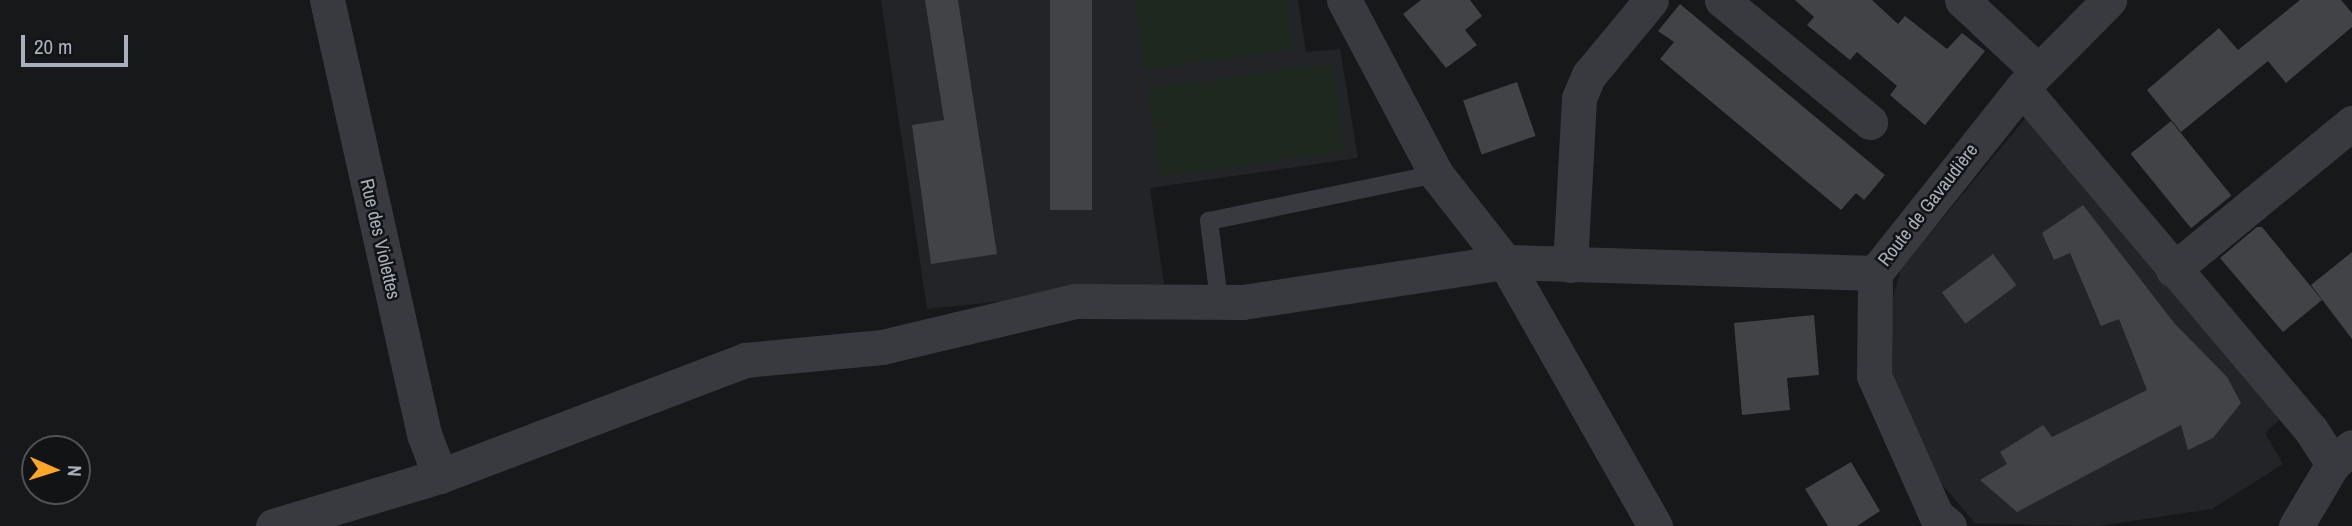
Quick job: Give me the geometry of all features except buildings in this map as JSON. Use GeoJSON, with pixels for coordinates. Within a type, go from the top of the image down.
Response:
{"type":"FeatureCollection","features":[{"type":"Feature","properties":{"kind":"street","name":"Rue des Violettes"},"geometry":{"type":"LineString","coordinates":[[327,0],[424,434],[440,475]]}},
{"type":"Feature","properties":{"kind":"street"},"geometry":{"type":"LineString","coordinates":[[1344,0],[1436,174],[1505,262],[1655,526]]}},
{"type":"Feature","properties":{"kind":"street"},"geometry":{"type":"LineString","coordinates":[[1570,265],[1579,98],[1588,75],[1651,0]]}},
{"type":"Feature","properties":{"kind":"street"},"geometry":{"type":"LineString","coordinates":[[1722,0],[1870,122]]}},
{"type":"Feature","properties":{"kind":"street"},"geometry":{"type":"LineString","coordinates":[[1962,0],[2030,79],[2173,270],[2311,430],[2343,455],[2296,526]]}},
{"type":"Feature","properties":{"kind":"street","name":"Route de Gavaudière"},"geometry":{"type":"LineString","coordinates":[[1949,526],[1936,516],[1874,376],[1875,273],[2030,79],[2109,0]]}},
{"type":"Feature","properties":{"kind":"street"},"geometry":{"type":"LineString","coordinates":[[2173,270],[2352,122]]}},
{"type":"Feature","properties":{"kind":"street"},"geometry":{"type":"LineString","coordinates":[[273,526],[440,475],[745,360],[882,347],[1075,301],[1243,302],[1505,262],[1875,273]]}},
{"type":"Feature","properties":{"kind":"lane"},"geometry":{"type":"LineString","coordinates":[[1219,300],[1209,221],[1436,174]]}},
{"type":"Feature","properties":{"kind":"shaded area"},"geometry":{"type":"Polygon","coordinates":[[[881,0],[1298,0],[1306,52],[1340,49],[1358,158],[1150,188],[1164,284],[927,309],[881,0]]]}},
{"type":"Feature","properties":{"kind":"shaded area"},"geometry":{"type":"Polygon","coordinates":[[[1135,0],[1286,0],[1293,49],[1144,70],[1135,0]]]}},
{"type":"Feature","properties":{"kind":"shaded area"},"geometry":{"type":"Polygon","coordinates":[[[1333,63],[1345,151],[1160,177],[1148,89],[1333,63]]]}},
{"type":"Feature","properties":{"kind":"shaded area"},"geometry":{"type":"Polygon","coordinates":[[[2028,115],[2281,418],[2265,433],[2283,464],[2212,509],[2098,526],[1975,523],[1930,470],[1898,406],[1890,365],[1893,298],[1901,269],[2028,115]]]}}]}
